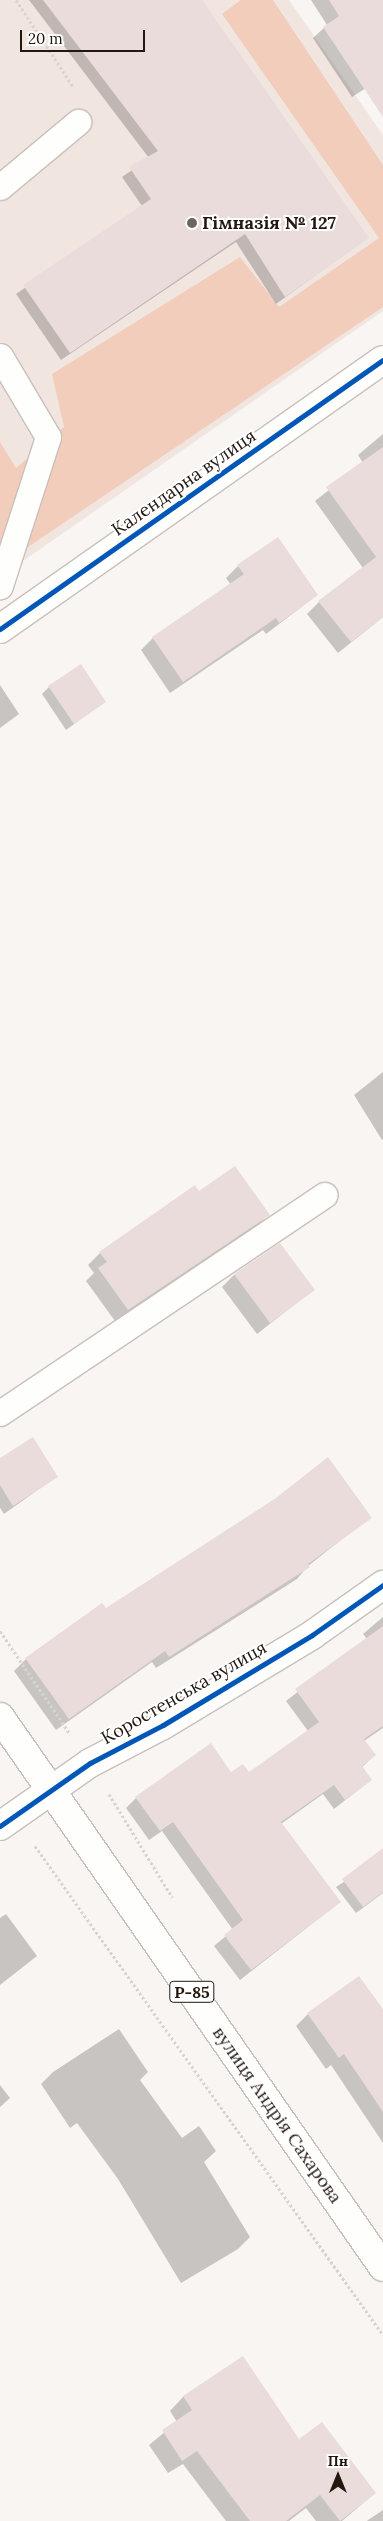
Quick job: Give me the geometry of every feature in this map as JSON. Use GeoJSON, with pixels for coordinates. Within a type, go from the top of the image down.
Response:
{"type":"FeatureCollection","features":[{"type":"Feature","properties":{"kind":"street","name":"Календарна вулиця"},"geometry":{"type":"LineString","coordinates":[[0,629],[383,360]]}},
{"type":"Feature","properties":{"kind":"street","name":"Коростенська вулиця"},"geometry":{"type":"LineString","coordinates":[[7,1821],[52,1792],[90,1763],[163,1725],[279,1655],[383,1586]]}},
{"type":"Feature","properties":{"kind":"street","name":"вулиця Андрія Сахарова"},"geometry":{"type":"LineString","coordinates":[[0,1716],[383,2267]]}},
{"type":"Feature","properties":{"kind":"lane"},"geometry":{"type":"LineString","coordinates":[[0,188],[78,122]]}},
{"type":"Feature","properties":{"kind":"lane"},"geometry":{"type":"LineString","coordinates":[[0,356],[48,437],[0,586]]}},
{"type":"Feature","properties":{"kind":"lane"},"geometry":{"type":"LineString","coordinates":[[0,1413],[325,1196]]}},
{"type":"Feature","properties":{"kind":"path"},"geometry":{"type":"LineString","coordinates":[[16,0],[85,104],[78,122]]}},
{"type":"Feature","properties":{"kind":"path"},"geometry":{"type":"LineString","coordinates":[[7,1821],[383,2335]]}},
{"type":"Feature","properties":{"kind":"shaded area","name":"Гімназія № 127"},"geometry":{"type":"Polygon","coordinates":[[[0,0],[289,0],[383,135],[383,311],[0,577],[0,0]]]}},
{"type":"Feature","properties":{"kind":"shaded area"},"geometry":{"type":"Polygon","coordinates":[[[241,0],[273,0],[383,165],[383,307],[0,566],[0,442],[16,468],[64,427],[52,374],[240,257],[279,307],[379,238],[222,14],[241,0]]]}},
{"type":"Feature","properties":{"kind":"building"},"geometry":{"type":"Polygon","coordinates":[[[43,0],[202,0],[369,238],[285,297],[245,234],[70,353],[23,285],[151,199],[129,167],[158,151],[43,0]]]}},
{"type":"Feature","properties":{"kind":"building"},"geometry":{"type":"Polygon","coordinates":[[[329,0],[383,0],[383,117],[323,27],[339,16],[329,0]]]}},
{"type":"Feature","properties":{"kind":"building"},"geometry":{"type":"Polygon","coordinates":[[[383,447],[383,617],[351,642],[318,601],[376,557],[326,487],[383,447]]]}},
{"type":"Feature","properties":{"kind":"building"},"geometry":{"type":"Polygon","coordinates":[[[278,537],[318,595],[279,623],[276,618],[183,682],[152,637],[244,574],[237,565],[278,537]]]}},
{"type":"Feature","properties":{"kind":"building"},"geometry":{"type":"Polygon","coordinates":[[[81,664],[106,702],[74,724],[48,686],[81,664]]]}},
{"type":"Feature","properties":{"kind":"building"},"geometry":{"type":"Polygon","coordinates":[[[235,1166],[270,1215],[128,1310],[98,1268],[107,1262],[99,1252],[195,1185],[199,1191],[235,1166]]]}},
{"type":"Feature","properties":{"kind":"building"},"geometry":{"type":"Polygon","coordinates":[[[280,1243],[315,1290],[270,1323],[234,1274],[280,1243]]]}},
{"type":"Feature","properties":{"kind":"building"},"geometry":{"type":"Polygon","coordinates":[[[33,1437],[58,1477],[13,1506],[0,1485],[0,1458],[33,1437]]]}},
{"type":"Feature","properties":{"kind":"building"},"geometry":{"type":"Polygon","coordinates":[[[328,1457],[372,1518],[308,1564],[310,1567],[169,1657],[165,1651],[69,1719],[25,1658],[102,1603],[106,1608],[276,1498],[328,1457]]]}},
{"type":"Feature","properties":{"kind":"building"},"geometry":{"type":"Polygon","coordinates":[[[383,1626],[383,1726],[364,1739],[376,1755],[362,1766],[372,1780],[345,1800],[334,1785],[281,1822],[341,1902],[251,1970],[224,1935],[243,1920],[173,1822],[160,1831],[135,1797],[211,1743],[231,1772],[243,1764],[249,1772],[319,1722],[295,1689],[383,1626]]]}},
{"type":"Feature","properties":{"kind":"building"},"geometry":{"type":"Polygon","coordinates":[[[383,1848],[383,1892],[363,1907],[342,1879],[383,1848]]]}},
{"type":"Feature","properties":{"kind":"building"},"geometry":{"type":"Polygon","coordinates":[[[359,1976],[383,2009],[383,2112],[344,2054],[339,2058],[307,2013],[359,1976]]]}},
{"type":"Feature","properties":{"kind":"building"},"geometry":{"type":"Polygon","coordinates":[[[243,2356],[299,2439],[322,2422],[376,2493],[340,2521],[320,2495],[286,2521],[250,2521],[197,2451],[182,2461],[162,2430],[192,2410],[183,2396],[243,2356]]]}},
{"type":"Feature","properties":{"kind":"cycle path"},"geometry":{"type":"LineString","coordinates":[[0,629],[383,360]]}},
{"type":"Feature","properties":{"kind":"cycle path"},"geometry":{"type":"LineString","coordinates":[[0,1826],[90,1763],[163,1725],[312,1635],[383,1585]]}},
{"type":"Feature","properties":{"kind":"place","name":"Гімназія № 127"},"geometry":{"type":"Point","coordinates":[192,223]}}]}
